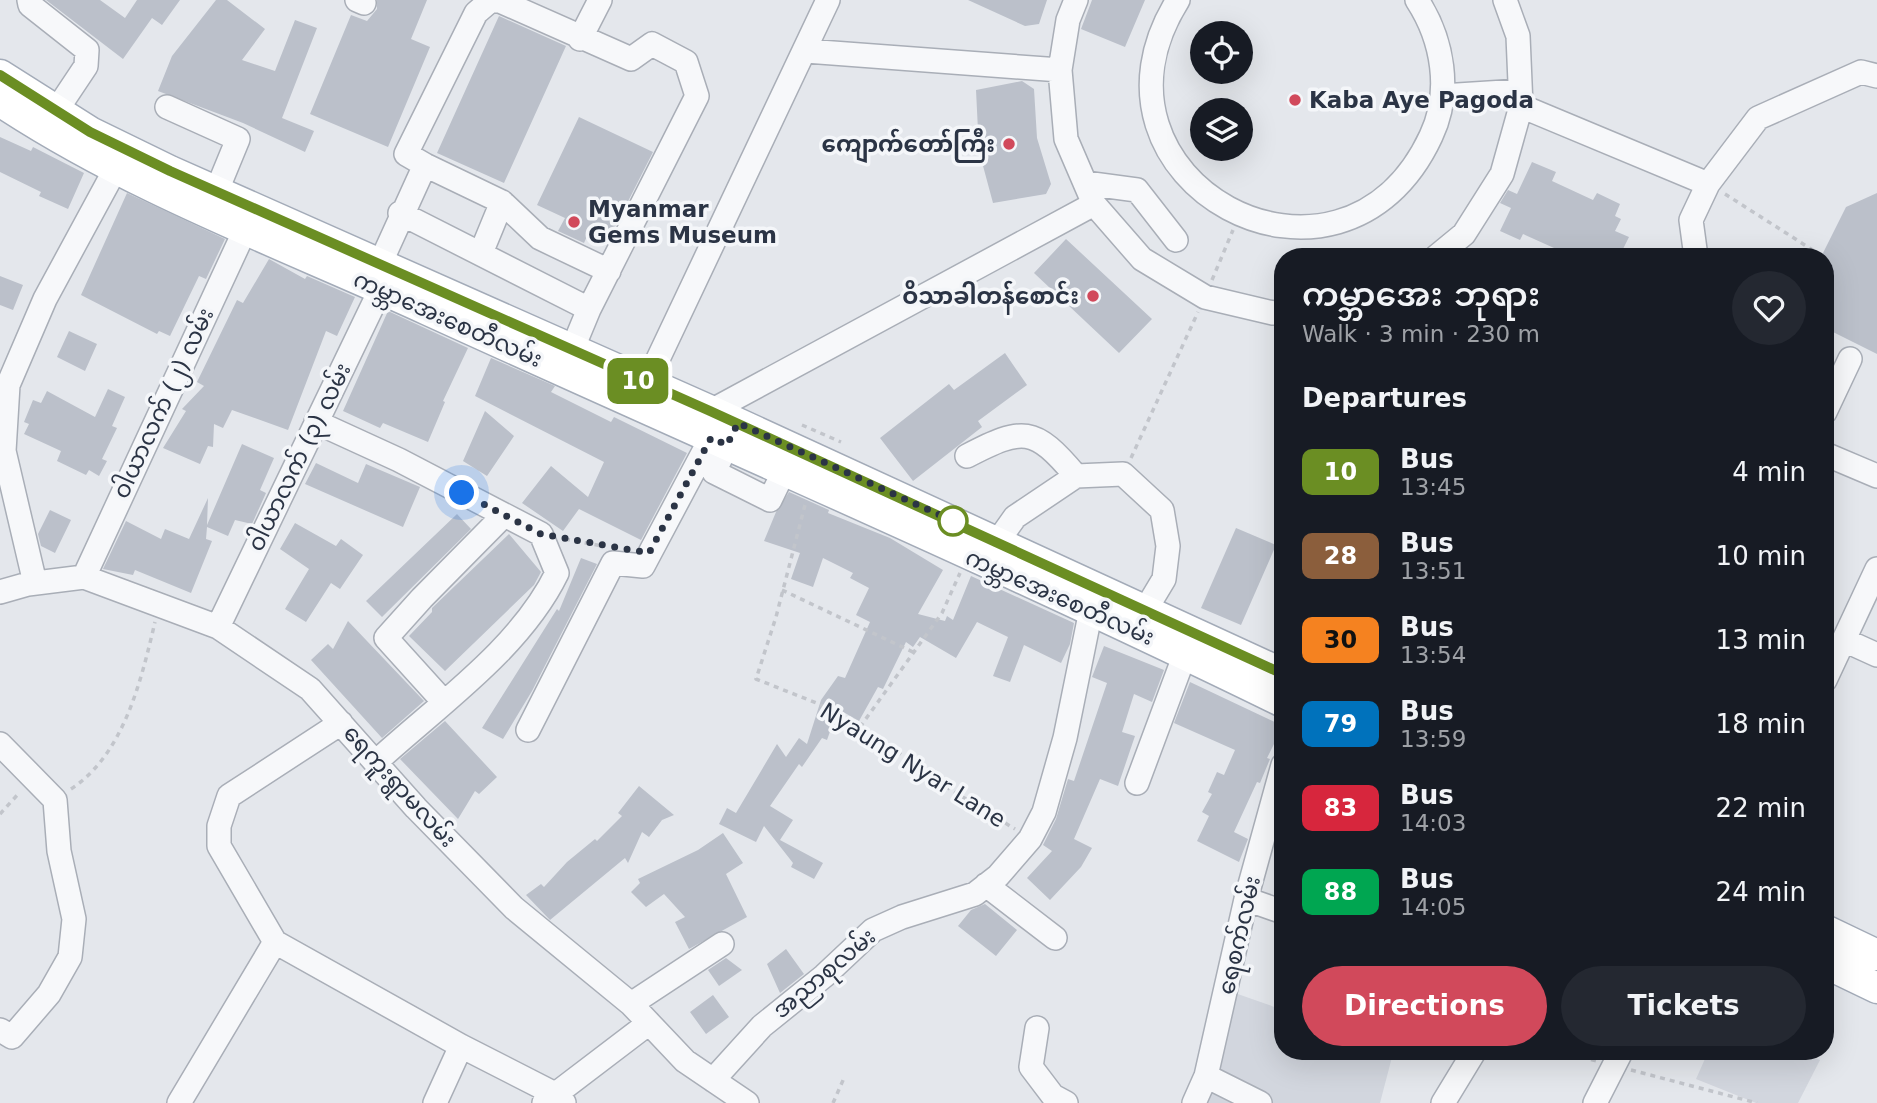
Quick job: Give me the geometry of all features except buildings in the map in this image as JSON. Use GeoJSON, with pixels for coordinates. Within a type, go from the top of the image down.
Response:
{"type":"FeatureCollection","features":[{"type":"Feature","properties":{"kind":"main road","name":"ကမ္ဘာအေးစေတီလမ်း"},"geometry":{"type":"LineString","coordinates":[[0,75],[90,132],[217,190],[251,219]]}},
{"type":"Feature","properties":{"kind":"main road","name":"ကမ္ဘာအေးစေတီလမ်း"},"geometry":{"type":"LineString","coordinates":[[0,101],[44,130],[116,168],[251,219],[296,240],[572,350],[641,394]]}},
{"type":"Feature","properties":{"kind":"main road","name":"ကမ္ဘာအေးစေတီလမ်း"},"geometry":{"type":"LineString","coordinates":[[384,274],[641,394],[998,541],[1274,670]]}},
{"type":"Feature","properties":{"kind":"main road","name":"ကမ္ဘာအေးစေတီလမ်း"},"geometry":{"type":"LineString","coordinates":[[722,429],[784,471],[1091,610],[1274,698]]}},
{"type":"Feature","properties":{"kind":"main road"},"geometry":{"type":"LineString","coordinates":[[1834,934],[1877,954]]}},
{"type":"Feature","properties":{"kind":"main road"},"geometry":{"type":"LineString","coordinates":[[1834,966],[1877,988]]}},
{"type":"Feature","properties":{"kind":"street"},"geometry":{"type":"LineString","coordinates":[[29,0],[30,5],[87,50],[86,66],[56,111]]}},
{"type":"Feature","properties":{"kind":"street"},"geometry":{"type":"LineString","coordinates":[[580,39],[600,0]]}},
{"type":"Feature","properties":{"kind":"street"},"geometry":{"type":"LineString","coordinates":[[641,394],[828,0]]}},
{"type":"Feature","properties":{"kind":"street"},"geometry":{"type":"LineString","coordinates":[[1076,0],[1068,20],[1060,70],[1066,139],[1089,194],[1142,260],[1205,297],[1274,310]]}},
{"type":"Feature","properties":{"kind":"street"},"geometry":{"type":"LineString","coordinates":[[1178,0],[1165,21],[1154,55],[1152,92],[1158,128],[1174,161],[1198,189],[1227,210],[1261,224],[1310,226],[1334,223],[1368,209],[1397,188],[1421,159],[1436,126],[1442,96],[1441,53],[1429,19],[1417,0]]}},
{"type":"Feature","properties":{"kind":"street"},"geometry":{"type":"LineString","coordinates":[[1453,248],[1502,174],[1520,98],[1518,36],[1505,0]]}},
{"type":"Feature","properties":{"kind":"street"},"geometry":{"type":"LineString","coordinates":[[572,350],[589,309],[609,271],[697,96],[686,62],[652,44],[631,59],[599,44],[580,39],[500,1],[490,1],[476,13],[406,154],[502,202],[540,238],[609,271]]}},
{"type":"Feature","properties":{"kind":"street"},"geometry":{"type":"LineString","coordinates":[[806,51],[1060,70]]}},
{"type":"Feature","properties":{"kind":"street"},"geometry":{"type":"LineString","coordinates":[[1695,248],[1691,220],[1708,184],[1758,118],[1861,72],[1877,76]]}},
{"type":"Feature","properties":{"kind":"street"},"geometry":{"type":"LineString","coordinates":[[1442,96],[1520,98],[1708,184]]}},
{"type":"Feature","properties":{"kind":"street"},"geometry":{"type":"LineString","coordinates":[[167,107],[238,139],[217,190]]}},
{"type":"Feature","properties":{"kind":"street","name":"ဝါယာလက် (၃) လမ်း"},"geometry":{"type":"LineString","coordinates":[[218,627],[384,274],[400,213],[425,165]]}},
{"type":"Feature","properties":{"kind":"street"},"geometry":{"type":"LineString","coordinates":[[35,583],[4,451],[8,385],[45,299],[116,168]]}},
{"type":"Feature","properties":{"kind":"street"},"geometry":{"type":"LineString","coordinates":[[528,730],[612,563],[643,566],[722,429],[1089,194],[1137,190],[1176,240]]}},
{"type":"Feature","properties":{"kind":"street"},"geometry":{"type":"LineString","coordinates":[[481,254],[502,202]]}},
{"type":"Feature","properties":{"kind":"street"},"geometry":{"type":"LineString","coordinates":[[400,213],[589,309]]}},
{"type":"Feature","properties":{"kind":"street","name":"ဝါယာလက် (၂) လမ်း"},"geometry":{"type":"LineString","coordinates":[[84,577],[251,219]]}},
{"type":"Feature","properties":{"kind":"street"},"geometry":{"type":"LineString","coordinates":[[1834,393],[1850,359]]}},
{"type":"Feature","properties":{"kind":"street"},"geometry":{"type":"LineString","coordinates":[[316,422],[399,460],[541,534],[557,573],[542,604],[504,646],[376,762]]}},
{"type":"Feature","properties":{"kind":"street"},"geometry":{"type":"LineString","coordinates":[[967,456],[1001,438],[1026,434],[1055,450],[1076,476]]}},
{"type":"Feature","properties":{"kind":"street"},"geometry":{"type":"LineString","coordinates":[[1834,461],[1877,476]]}},
{"type":"Feature","properties":{"kind":"street"},"geometry":{"type":"LineString","coordinates":[[998,541],[1015,517],[1076,476],[1123,474],[1162,510],[1168,546],[1164,579],[1146,609]]}},
{"type":"Feature","properties":{"kind":"street"},"geometry":{"type":"LineString","coordinates":[[443,701],[387,639],[422,598],[504,515]]}},
{"type":"Feature","properties":{"kind":"street"},"geometry":{"type":"LineString","coordinates":[[1834,661],[1877,569]]}},
{"type":"Feature","properties":{"kind":"street","name":"ရေကူးရွာမလမ်း"},"geometry":{"type":"LineString","coordinates":[[0,592],[35,583],[84,577],[218,627],[310,689],[514,908],[631,1004],[685,1061],[747,1103]]}},
{"type":"Feature","properties":{"kind":"street","name":"အညာစုလမ်း"},"geometry":{"type":"LineString","coordinates":[[713,1080],[762,1026],[824,976],[873,929],[901,917],[975,894],[1030,839],[1044,811],[1065,738],[1091,610]]}},
{"type":"Feature","properties":{"kind":"street"},"geometry":{"type":"LineString","coordinates":[[1844,640],[1877,655]]}},
{"type":"Feature","properties":{"kind":"street"},"geometry":{"type":"LineString","coordinates":[[1138,783],[1185,654]]}},
{"type":"Feature","properties":{"kind":"street"},"geometry":{"type":"LineString","coordinates":[[341,723],[229,796],[223,810],[219,846],[275,942],[554,1100],[649,1023]]}},
{"type":"Feature","properties":{"kind":"street"},"geometry":{"type":"LineString","coordinates":[[0,744],[55,800],[59,851],[74,919],[70,957],[49,995],[12,1037],[0,1030]]}},
{"type":"Feature","properties":{"kind":"street","name":"ရေစက်လမ်း"},"geometry":{"type":"LineString","coordinates":[[1194,1103],[1206,1076],[1245,899],[1274,797]]}},
{"type":"Feature","properties":{"kind":"street"},"geometry":{"type":"LineString","coordinates":[[986,885],[1055,938]]}},
{"type":"Feature","properties":{"kind":"street"},"geometry":{"type":"LineString","coordinates":[[1245,899],[1274,909]]}},
{"type":"Feature","properties":{"kind":"street"},"geometry":{"type":"LineString","coordinates":[[179,1103],[275,942]]}},
{"type":"Feature","properties":{"kind":"street"},"geometry":{"type":"LineString","coordinates":[[631,1004],[722,944]]}},
{"type":"Feature","properties":{"kind":"street"},"geometry":{"type":"LineString","coordinates":[[1037,1027],[1031,1067],[1053,1096],[1066,1103]]}},
{"type":"Feature","properties":{"kind":"street"},"geometry":{"type":"LineString","coordinates":[[435,1103],[461,1046]]}},
{"type":"Feature","properties":{"kind":"street"},"geometry":{"type":"LineString","coordinates":[[1443,1103],[1469,1060]]}},
{"type":"Feature","properties":{"kind":"street"},"geometry":{"type":"LineString","coordinates":[[1595,1103],[1617,1060]]}},
{"type":"Feature","properties":{"kind":"street"},"geometry":{"type":"LineString","coordinates":[[1206,1076],[1260,1103]]}},
{"type":"Feature","properties":{"kind":"path"},"geometry":{"type":"LineString","coordinates":[[1708,184],[1809,248]]}},
{"type":"Feature","properties":{"kind":"path"},"geometry":{"type":"LineString","coordinates":[[1123,474],[1233,230]]}},
{"type":"Feature","properties":{"kind":"path"},"geometry":{"type":"LineString","coordinates":[[802,425],[841,442]]}},
{"type":"Feature","properties":{"kind":"path"},"geometry":{"type":"LineString","coordinates":[[812,483],[782,590],[915,653]]}},
{"type":"Feature","properties":{"kind":"path"},"geometry":{"type":"LineString","coordinates":[[541,534],[614,548]]}},
{"type":"Feature","properties":{"kind":"path"},"geometry":{"type":"LineString","coordinates":[[860,727],[942,613],[968,555]]}},
{"type":"Feature","properties":{"kind":"path","name":"Nyaung Nyar Lane"},"geometry":{"type":"LineString","coordinates":[[782,590],[755,679],[819,704],[860,727],[935,780],[1030,839]]}},
{"type":"Feature","properties":{"kind":"path"},"geometry":{"type":"LineString","coordinates":[[55,800],[82,782],[107,758],[138,684],[159,603]]}},
{"type":"Feature","properties":{"kind":"path"},"geometry":{"type":"LineString","coordinates":[[0,814],[34,776]]}},
{"type":"Feature","properties":{"kind":"path"},"geometry":{"type":"LineString","coordinates":[[1621,1060],[1756,1103]]}},
{"type":"Feature","properties":{"kind":"path"},"geometry":{"type":"LineString","coordinates":[[833,1103],[844,1078]]}},
{"type":"Feature","properties":{"kind":"shaded area"},"geometry":{"type":"Polygon","coordinates":[[[1232,992],[1274,1007],[1274,1060],[1391,1060],[1380,1103],[1191,1103],[1232,992]]]}},
{"type":"Feature","properties":{"kind":"shaded area"},"geometry":{"type":"Polygon","coordinates":[[[1704,1060],[1820,1060],[1798,1103],[1756,1103],[1696,1079],[1704,1060]]]}},
{"type":"Feature","properties":{"kind":"bus line","name":"10"},"geometry":{"type":"LineString","coordinates":[[0,75],[90,132],[170,171],[710,411],[1274,670]]}},
{"type":"Feature","properties":{"kind":"place","name":"Kaba Aye Pagoda"},"geometry":{"type":"Point","coordinates":[1295,100]}},
{"type":"Feature","properties":{"kind":"place","name":"ကျောက်တော်ကြီး"},"geometry":{"type":"Point","coordinates":[1009,144]}},
{"type":"Feature","properties":{"kind":"place","name":"Myanmar Gems Museum"},"geometry":{"type":"Point","coordinates":[574,222]}},
{"type":"Feature","properties":{"kind":"place","name":"ဝိသာခါတန်စောင်း"},"geometry":{"type":"Point","coordinates":[1093,296]}},
{"type":"Feature","properties":{"kind":"route"},"geometry":{"type":"LineString","coordinates":[[462,493],[541,534],[591,545],[649,553],[711,438],[727,445],[738,423],[953,521]]}}]}
